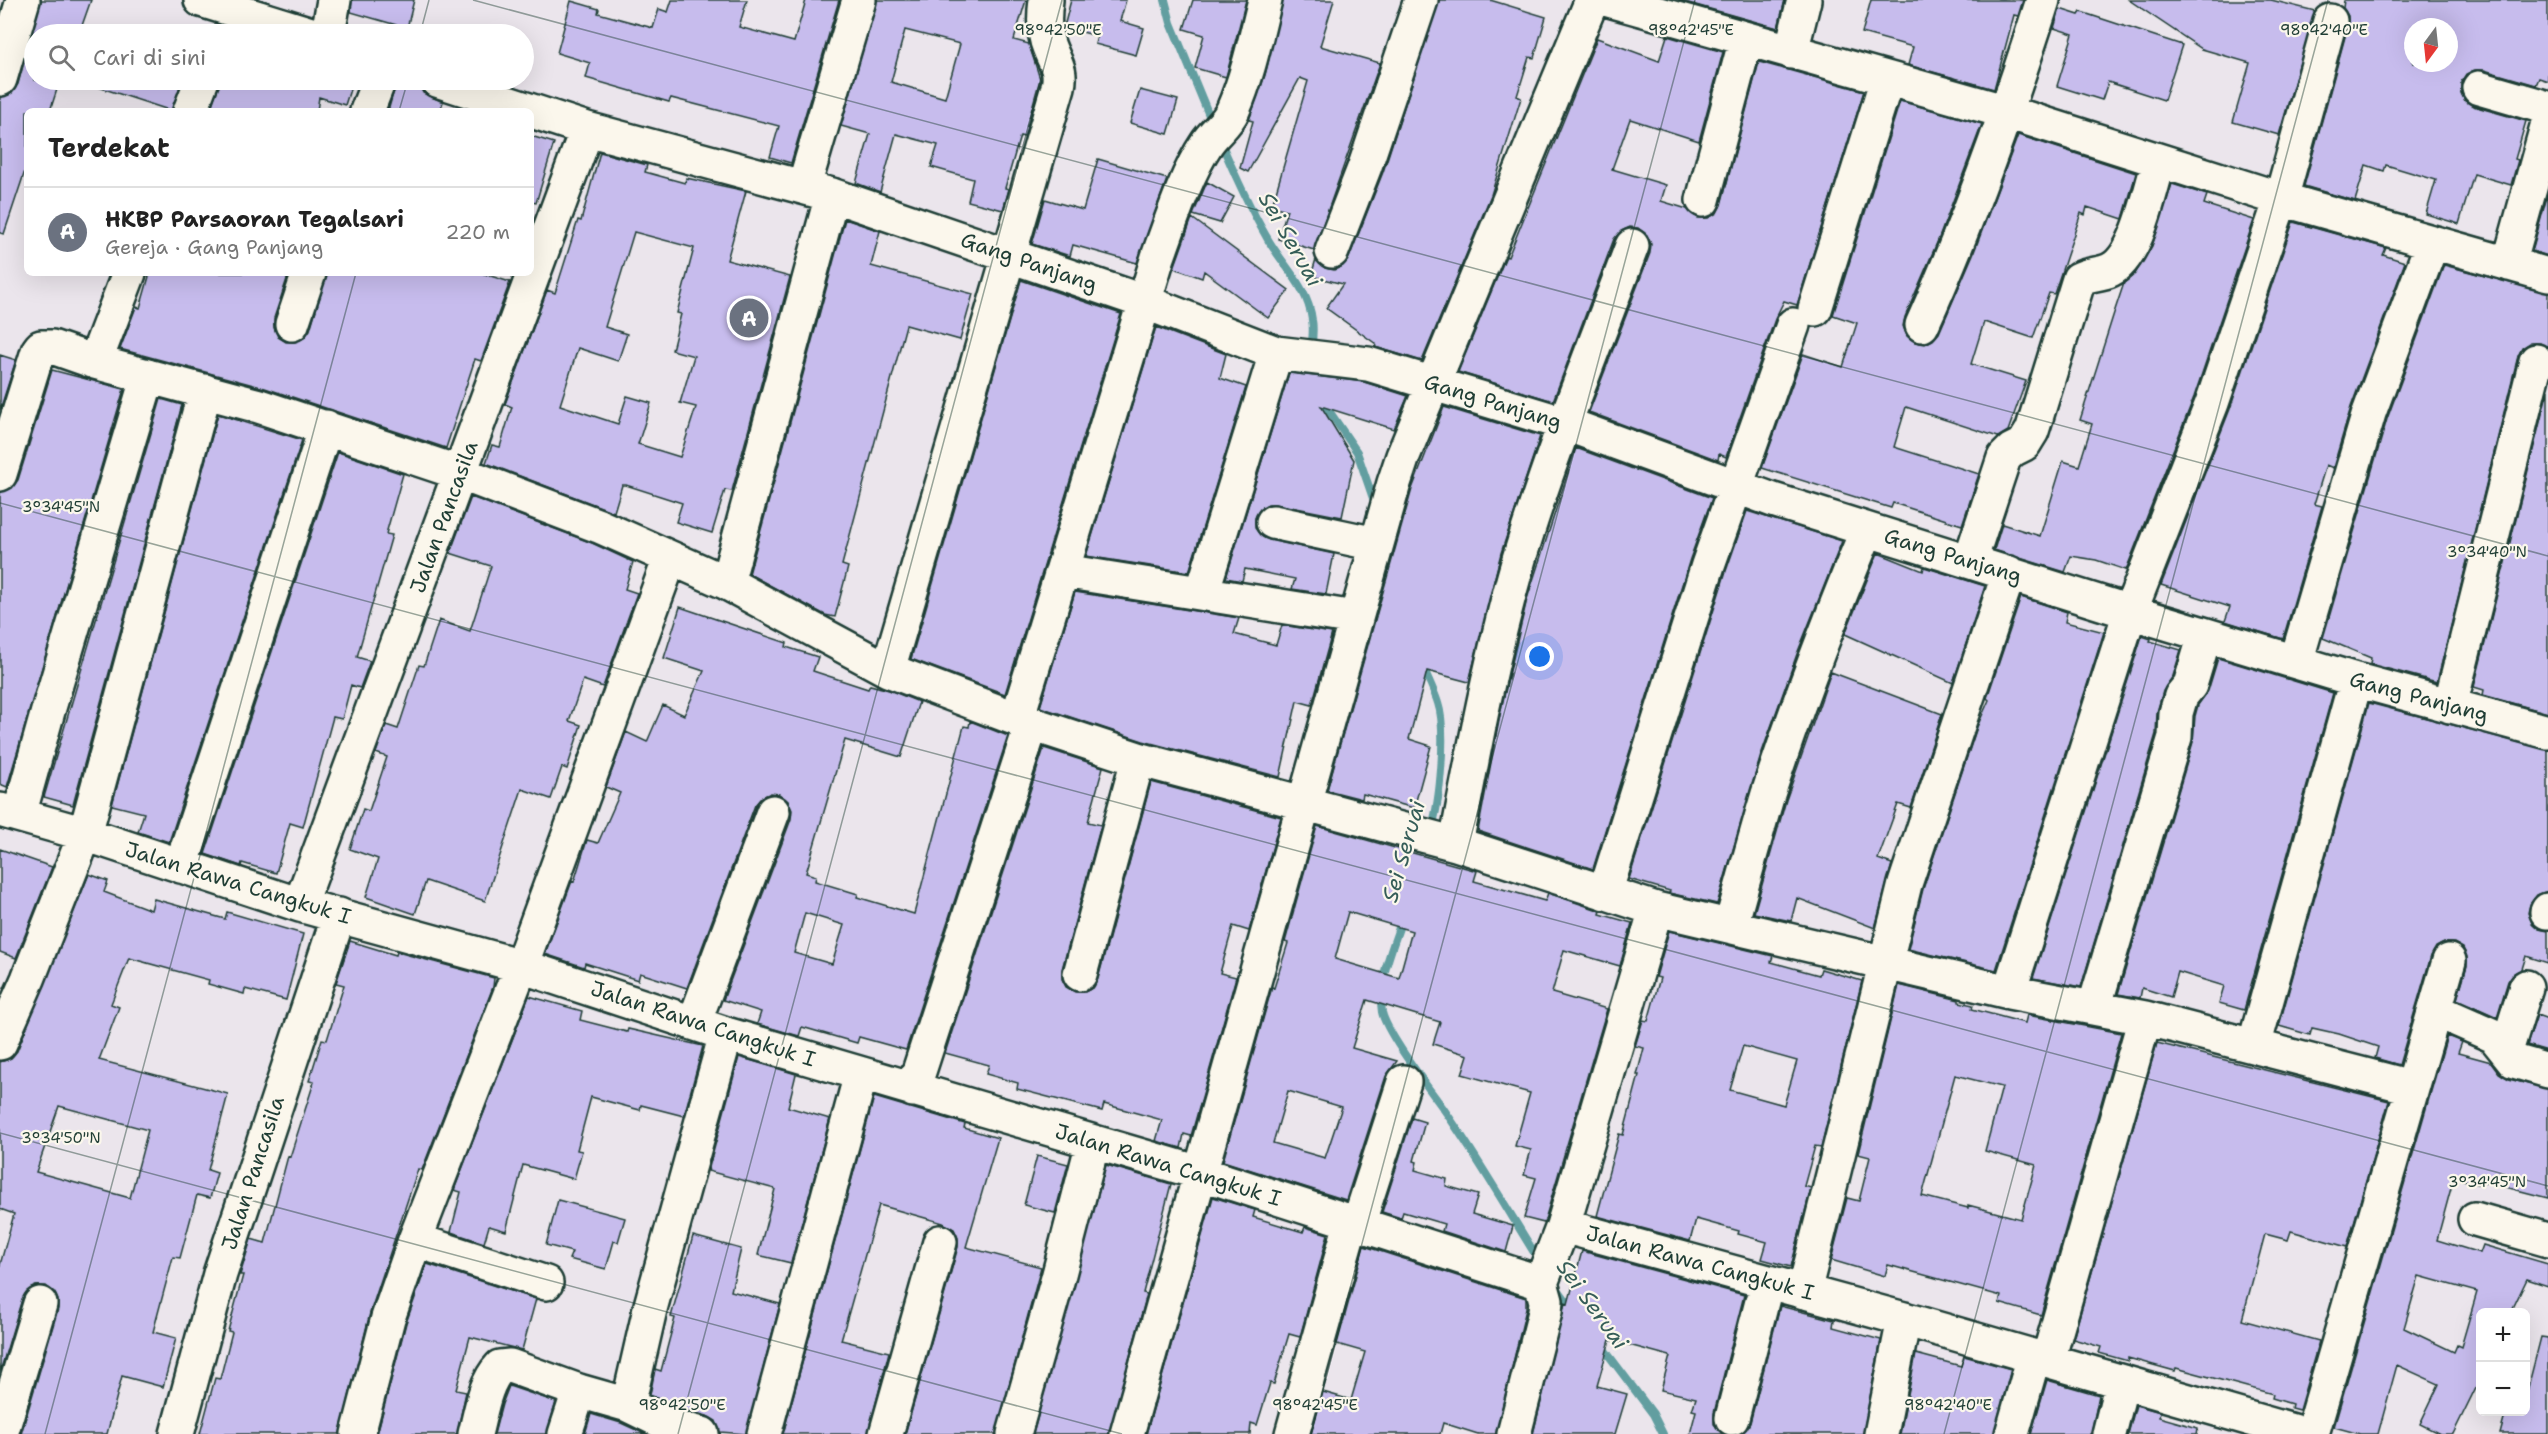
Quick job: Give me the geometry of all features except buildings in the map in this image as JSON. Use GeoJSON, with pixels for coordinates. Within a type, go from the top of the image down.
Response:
{"type":"FeatureCollection","features":[{"type":"Feature","properties":{"kind":"street"},"geometry":{"type":"LineString","coordinates":[[0,79],[23,0]]}},
{"type":"Feature","properties":{"kind":"street"},"geometry":{"type":"LineString","coordinates":[[330,24],[334,0]]}},
{"type":"Feature","properties":{"kind":"street"},"geometry":{"type":"LineString","coordinates":[[727,583],[818,190],[859,0]]}},
{"type":"Feature","properties":{"kind":"street"},"geometry":{"type":"LineString","coordinates":[[888,670],[1060,76],[1058,64],[1044,30],[1046,0]]}},
{"type":"Feature","properties":{"kind":"street"},"geometry":{"type":"LineString","coordinates":[[913,1090],[1024,721],[1063,571],[1144,303],[1176,206],[1238,96],[1265,0]]}},
{"type":"Feature","properties":{"kind":"street"},"geometry":{"type":"LineString","coordinates":[[1332,251],[1365,166],[1421,0]]}},
{"type":"Feature","properties":{"kind":"street"},"geometry":{"type":"LineString","coordinates":[[1127,1434],[1394,483],[1592,0]]}},
{"type":"Feature","properties":{"kind":"street"},"geometry":{"type":"LineString","coordinates":[[1609,0],[1677,9],[1746,39],[2007,112],[2281,199],[2548,275]]}},
{"type":"Feature","properties":{"kind":"street"},"geometry":{"type":"LineString","coordinates":[[1791,52],[1804,0]]}},
{"type":"Feature","properties":{"kind":"street"},"geometry":{"type":"LineString","coordinates":[[1922,325],[1953,257],[2007,112],[2043,0]]}},
{"type":"Feature","properties":{"kind":"street"},"geometry":{"type":"LineString","coordinates":[[216,15],[261,24]]}},
{"type":"Feature","properties":{"kind":"street"},"geometry":{"type":"LineString","coordinates":[[2009,992],[2130,612],[2212,403],[2281,199],[2330,21]]}},
{"type":"Feature","properties":{"kind":"street"},"geometry":{"type":"LineString","coordinates":[[1703,200],[1746,39]]}},
{"type":"Feature","properties":{"kind":"street"},"geometry":{"type":"LineString","coordinates":[[1605,893],[1734,486],[1804,317],[1887,79]]}},
{"type":"Feature","properties":{"kind":"street"},"geometry":{"type":"LineString","coordinates":[[2479,88],[2548,108]]}},
{"type":"Feature","properties":{"kind":"street"},"geometry":{"type":"LineString","coordinates":[[191,108],[198,90]]}},
{"type":"Feature","properties":{"kind":"street"},"geometry":{"type":"LineString","coordinates":[[368,108],[375,90]]}},
{"type":"Feature","properties":{"kind":"street","name":"Gang Panjang"},"geometry":{"type":"LineString","coordinates":[[468,90],[523,108]]}},
{"type":"Feature","properties":{"kind":"street","name":"Gang Panjang"},"geometry":{"type":"LineString","coordinates":[[534,112],[587,129],[818,190],[1300,356],[1368,364],[1566,424],[1734,486],[1867,530],[2356,680],[2548,732]]}},
{"type":"Feature","properties":{"kind":"street"},"geometry":{"type":"LineString","coordinates":[[2509,264],[2548,123]]}},
{"type":"Feature","properties":{"kind":"street","name":"Jalan Pancasila"},"geometry":{"type":"LineString","coordinates":[[534,273],[587,129]]}},
{"type":"Feature","properties":{"kind":"street"},"geometry":{"type":"LineString","coordinates":[[1970,561],[2004,458],[2012,450],[2024,444],[2032,431],[2079,279],[2089,274],[2111,270],[2119,264],[2134,242],[2159,162]]}},
{"type":"Feature","properties":{"kind":"street"},"geometry":{"type":"LineString","coordinates":[[2296,662],[2369,413],[2432,243]]}},
{"type":"Feature","properties":{"kind":"street"},"geometry":{"type":"LineString","coordinates":[[1450,843],[1518,562],[1551,462],[1632,246]]}},
{"type":"Feature","properties":{"kind":"street"},"geometry":{"type":"LineString","coordinates":[[95,362],[128,276]]}},
{"type":"Feature","properties":{"kind":"street"},"geometry":{"type":"LineString","coordinates":[[292,324],[308,276]]}},
{"type":"Feature","properties":{"kind":"street","name":"Jalan Pancasila"},"geometry":{"type":"LineString","coordinates":[[300,905],[533,276]]}},
{"type":"Feature","properties":{"kind":"street"},"geometry":{"type":"LineString","coordinates":[[0,474],[41,347],[52,347],[95,362],[206,391],[326,427],[460,473],[599,526],[727,583],[888,670],[1024,721],[1138,759],[1450,843],[1656,909],[2009,992],[2145,1018],[2411,1087]]}},
{"type":"Feature","properties":{"kind":"street"},"geometry":{"type":"LineString","coordinates":[[1202,593],[1300,356]]}},
{"type":"Feature","properties":{"kind":"street"},"geometry":{"type":"LineString","coordinates":[[2450,706],[2536,362]]}},
{"type":"Feature","properties":{"kind":"street"},"geometry":{"type":"LineString","coordinates":[[10,813],[48,711],[148,376]]}},
{"type":"Feature","properties":{"kind":"street"},"geometry":{"type":"LineString","coordinates":[[0,1043],[28,979],[85,834],[206,391]]}},
{"type":"Feature","properties":{"kind":"street"},"geometry":{"type":"LineString","coordinates":[[181,866],[326,427]]}},
{"type":"Feature","properties":{"kind":"street"},"geometry":{"type":"LineString","coordinates":[[1273,522],[1377,540]]}},
{"type":"Feature","properties":{"kind":"street"},"geometry":{"type":"LineString","coordinates":[[1731,926],[1786,743],[1834,609],[1867,530]]}},
{"type":"Feature","properties":{"kind":"street"},"geometry":{"type":"LineString","coordinates":[[358,1434],[388,1318],[415,1240],[521,966],[670,558]]}},
{"type":"Feature","properties":{"kind":"street"},"geometry":{"type":"LineString","coordinates":[[1063,571],[1355,618]]}},
{"type":"Feature","properties":{"kind":"street"},"geometry":{"type":"LineString","coordinates":[[1804,1292],[1905,884],[2009,573]]}},
{"type":"Feature","properties":{"kind":"street"},"geometry":{"type":"LineString","coordinates":[[2094,1008],[2175,737],[2176,713],[2181,696],[2190,685],[2205,635]]}},
{"type":"Feature","properties":{"kind":"street"},"geometry":{"type":"LineString","coordinates":[[2254,1046],[2356,680]]}},
{"type":"Feature","properties":{"kind":"street"},"geometry":{"type":"LineString","coordinates":[[1080,974],[1138,759]]}},
{"type":"Feature","properties":{"kind":"street"},"geometry":{"type":"LineString","coordinates":[[694,1023],[773,812]]}},
{"type":"Feature","properties":{"kind":"street","name":"Jalan Rawa Cangkuk I"},"geometry":{"type":"LineString","coordinates":[[10,813],[85,834],[300,905],[521,966],[726,1034],[1200,1173],[1355,1224],[1545,1274],[1563,1226],[2041,1358],[2286,1432]]}},
{"type":"Feature","properties":{"kind":"street"},"geometry":{"type":"LineString","coordinates":[[1563,1226],[1656,909]]}},
{"type":"Feature","properties":{"kind":"street","name":"Jalan Pancasila"},"geometry":{"type":"LineString","coordinates":[[177,1434],[220,1274],[339,915]]}},
{"type":"Feature","properties":{"kind":"street"},"geometry":{"type":"LineString","coordinates":[[2312,1434],[2449,961]]}},
{"type":"Feature","properties":{"kind":"street"},"geometry":{"type":"LineString","coordinates":[[2506,1051],[2526,987]]}},
{"type":"Feature","properties":{"kind":"street"},"geometry":{"type":"LineString","coordinates":[[2435,1010],[2494,1036],[2514,1060],[2548,1071]]}},
{"type":"Feature","properties":{"kind":"street"},"geometry":{"type":"LineString","coordinates":[[2012,1434],[2041,1358],[2145,1018]]}},
{"type":"Feature","properties":{"kind":"street"},"geometry":{"type":"LineString","coordinates":[[628,1405],[650,1309],[726,1034]]}},
{"type":"Feature","properties":{"kind":"street"},"geometry":{"type":"LineString","coordinates":[[764,1434],[861,1074]]}},
{"type":"Feature","properties":{"kind":"street"},"geometry":{"type":"LineString","coordinates":[[1292,1434],[1355,1224],[1404,1082]]}},
{"type":"Feature","properties":{"kind":"street"},"geometry":{"type":"LineString","coordinates":[[1014,1434],[1059,1278],[1093,1142]]}},
{"type":"Feature","properties":{"kind":"street"},"geometry":{"type":"LineString","coordinates":[[2475,1219],[2548,1239]]}},
{"type":"Feature","properties":{"kind":"street"},"geometry":{"type":"LineString","coordinates":[[415,1240],[546,1283]]}},
{"type":"Feature","properties":{"kind":"street"},"geometry":{"type":"LineString","coordinates":[[886,1434],[940,1242]]}},
{"type":"Feature","properties":{"kind":"street"},"geometry":{"type":"LineString","coordinates":[[1514,1434],[1543,1323],[1546,1301],[1545,1274]]}},
{"type":"Feature","properties":{"kind":"street"},"geometry":{"type":"LineString","coordinates":[[1732,1418],[1767,1282]]}},
{"type":"Feature","properties":{"kind":"street"},"geometry":{"type":"LineString","coordinates":[[1,1434],[40,1304]]}},
{"type":"Feature","properties":{"kind":"street"},"geometry":{"type":"LineString","coordinates":[[1881,1434],[1904,1319]]}},
{"type":"Feature","properties":{"kind":"street"},"geometry":{"type":"LineString","coordinates":[[475,1434],[488,1385],[500,1366],[510,1366],[579,1391],[628,1405],[681,1431]]}},
{"type":"Feature","properties":{"kind":"street"},"geometry":{"type":"LineString","coordinates":[[2109,1434],[2122,1382]]}},
{"type":"Feature","properties":{"kind":"street"},"geometry":{"type":"LineString","coordinates":[[565,1434],[579,1391]]}},
{"type":"Feature","properties":{"kind":"waterway","name":"Sei Seruai"},"geometry":{"type":"LineString","coordinates":[[1165,0],[1171,23],[1213,125]]}},
{"type":"Feature","properties":{"kind":"waterway","name":"Sei Seruai"},"geometry":{"type":"LineString","coordinates":[[1220,140],[1259,224],[1305,296],[1313,324],[1311,352]]}},
{"type":"Feature","properties":{"kind":"waterway","name":"Sei Seruai"},"geometry":{"type":"LineString","coordinates":[[1321,399],[1357,452],[1376,507]]}},
{"type":"Feature","properties":{"kind":"waterway","name":"Sei Seruai"},"geometry":{"type":"LineString","coordinates":[[1422,664],[1435,693],[1441,715],[1442,730],[1440,785],[1431,830]]}},
{"type":"Feature","properties":{"kind":"waterway","name":"Sei Seruai"},"geometry":{"type":"LineString","coordinates":[[1402,919],[1384,976],[1381,1000],[1385,1021],[1400,1047],[1470,1148],[1540,1262]]}},
{"type":"Feature","properties":{"kind":"waterway","name":"Sei Seruai"},"geometry":{"type":"LineString","coordinates":[[1555,1285],[1574,1311]]}},
{"type":"Feature","properties":{"kind":"waterway","name":"Sei Seruai"},"geometry":{"type":"LineString","coordinates":[[1601,1345],[1653,1414],[1663,1434]]}},
{"type":"Feature","properties":{"kind":"place","name":"HKBP Parsaoran Tegalsari"},"geometry":{"type":"Point","coordinates":[749,318]}}]}
